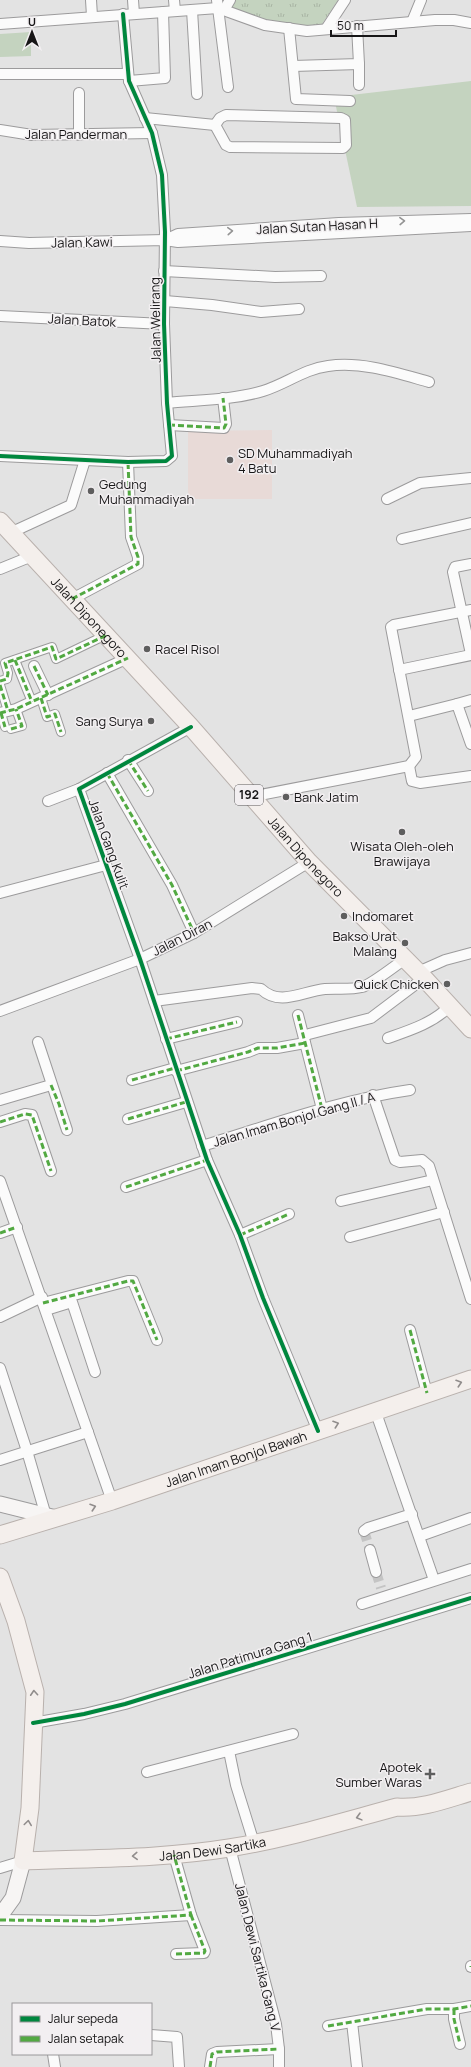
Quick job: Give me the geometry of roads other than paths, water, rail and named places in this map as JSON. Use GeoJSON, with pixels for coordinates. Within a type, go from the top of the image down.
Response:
{"type":"FeatureCollection","features":[{"type":"Feature","properties":{"kind":"main road","name":"Jalan Diponegoro"},"geometry":{"type":"LineString","coordinates":[[5,527],[191,727],[250,797],[309,862],[421,975],[471,1029]]}},
{"type":"Feature","properties":{"kind":"main road","name":"Jalan Imam Bonjol Bawah"},"geometry":{"type":"LineString","coordinates":[[0,1535],[51,1517],[112,1500],[318,1431],[375,1410],[471,1379]]}},
{"type":"Feature","properties":{"kind":"main road"},"geometry":{"type":"LineString","coordinates":[[0,1504],[51,1517]]}},
{"type":"Feature","properties":{"kind":"main road"},"geometry":{"type":"LineString","coordinates":[[16,1530],[24,1519],[24,1515],[18,1509]]}},
{"type":"Feature","properties":{"kind":"main road"},"geometry":{"type":"LineString","coordinates":[[0,1577],[16,1621],[31,1672],[34,1692],[30,1808],[23,1861],[13,1898],[0,1916]]}},
{"type":"Feature","properties":{"kind":"main road","name":"Jalan Dewi Sartika"},"geometry":{"type":"LineString","coordinates":[[397,1807],[406,1801],[421,1795],[471,1782]]}},
{"type":"Feature","properties":{"kind":"main road","name":"Jalan Dewi Sartika"},"geometry":{"type":"LineString","coordinates":[[23,1861],[174,1854],[230,1848],[397,1807],[424,1805],[471,1792]]}},
{"type":"Feature","properties":{"kind":"street"},"geometry":{"type":"LineString","coordinates":[[91,0],[92,16]]}},
{"type":"Feature","properties":{"kind":"street"},"geometry":{"type":"LineString","coordinates":[[133,0],[134,14]]}},
{"type":"Feature","properties":{"kind":"street"},"geometry":{"type":"LineString","coordinates":[[174,0],[175,11]]}},
{"type":"Feature","properties":{"kind":"street"},"geometry":{"type":"LineString","coordinates":[[0,24],[92,16],[192,10],[219,6],[230,0]]}},
{"type":"Feature","properties":{"kind":"street"},"geometry":{"type":"LineString","coordinates":[[326,29],[345,0]]}},
{"type":"Feature","properties":{"kind":"street"},"geometry":{"type":"LineString","coordinates":[[412,22],[421,0]]}},
{"type":"Feature","properties":{"kind":"street"},"geometry":{"type":"LineString","coordinates":[[219,6],[265,25],[307,30],[445,20],[471,24]]}},
{"type":"Feature","properties":{"kind":"street"},"geometry":{"type":"LineString","coordinates":[[219,6],[228,87]]}},
{"type":"Feature","properties":{"kind":"street"},"geometry":{"type":"LineString","coordinates":[[192,10],[198,94]]}},
{"type":"Feature","properties":{"kind":"street"},"geometry":{"type":"LineString","coordinates":[[0,74],[166,78],[163,12]]}},
{"type":"Feature","properties":{"kind":"street","name":"Jalan Welirang"},"geometry":{"type":"LineString","coordinates":[[0,456],[128,462],[170,459],[172,456],[167,402],[164,324],[165,240],[162,175],[152,133],[128,77],[123,14]]}},
{"type":"Feature","properties":{"kind":"street"},"geometry":{"type":"LineString","coordinates":[[356,26],[359,85]]}},
{"type":"Feature","properties":{"kind":"street"},"geometry":{"type":"LineString","coordinates":[[289,28],[296,99],[350,101]]}},
{"type":"Feature","properties":{"kind":"street"},"geometry":{"type":"LineString","coordinates":[[293,66],[359,64]]}},
{"type":"Feature","properties":{"kind":"street"},"geometry":{"type":"LineString","coordinates":[[79,93],[79,135]]}},
{"type":"Feature","properties":{"kind":"street"},"geometry":{"type":"LineString","coordinates":[[226,115],[341,118],[344,120],[346,146],[342,148],[230,147],[226,145],[215,125],[220,118],[226,115]]}},
{"type":"Feature","properties":{"kind":"street"},"geometry":{"type":"LineString","coordinates":[[145,118],[215,125]]}},
{"type":"Feature","properties":{"kind":"street","name":"Jalan Panderman"},"geometry":{"type":"LineString","coordinates":[[0,130],[22,134],[79,135],[152,133]]}},
{"type":"Feature","properties":{"kind":"street","name":"Jalan Sutan Hasan H"},"geometry":{"type":"LineString","coordinates":[[165,240],[178,234],[339,223],[471,219]]}},
{"type":"Feature","properties":{"kind":"street"},"geometry":{"type":"LineString","coordinates":[[165,240],[178,242],[471,226]]}},
{"type":"Feature","properties":{"kind":"street","name":"Jalan Kawi"},"geometry":{"type":"LineString","coordinates":[[0,241],[29,243],[165,240]]}},
{"type":"Feature","properties":{"kind":"street"},"geometry":{"type":"LineString","coordinates":[[164,270],[268,276],[320,276]]}},
{"type":"Feature","properties":{"kind":"street"},"geometry":{"type":"LineString","coordinates":[[165,301],[212,305],[261,312],[299,309]]}},
{"type":"Feature","properties":{"kind":"street","name":"Jalan Batok"},"geometry":{"type":"LineString","coordinates":[[0,316],[164,324]]}},
{"type":"Feature","properties":{"kind":"street"},"geometry":{"type":"LineString","coordinates":[[167,402],[223,398],[262,391],[310,370],[329,366],[372,368],[430,382]]}},
{"type":"Feature","properties":{"kind":"street"},"geometry":{"type":"LineString","coordinates":[[169,425],[224,428],[226,424],[223,398]]}},
{"type":"Feature","properties":{"kind":"street"},"geometry":{"type":"LineString","coordinates":[[5,527],[71,505],[85,460]]}},
{"type":"Feature","properties":{"kind":"street"},"geometry":{"type":"LineString","coordinates":[[72,599],[138,564],[138,557],[131,537],[128,462]]}},
{"type":"Feature","properties":{"kind":"street"},"geometry":{"type":"LineString","coordinates":[[387,499],[420,483],[471,478]]}},
{"type":"Feature","properties":{"kind":"street"},"geometry":{"type":"LineString","coordinates":[[402,539],[471,523]]}},
{"type":"Feature","properties":{"kind":"street"},"geometry":{"type":"LineString","coordinates":[[0,569],[32,556]]}},
{"type":"Feature","properties":{"kind":"street"},"geometry":{"type":"LineString","coordinates":[[399,670],[471,655],[466,611],[453,570],[455,567],[471,564]]}},
{"type":"Feature","properties":{"kind":"street"},"geometry":{"type":"LineString","coordinates":[[250,797],[409,766],[416,757],[391,628],[394,625],[466,611]]}},
{"type":"Feature","properties":{"kind":"street"},"geometry":{"type":"LineString","coordinates":[[0,682],[7,679],[3,664],[52,647],[56,659],[107,635]]}},
{"type":"Feature","properties":{"kind":"street"},"geometry":{"type":"LineString","coordinates":[[6,712],[128,658]]}},
{"type":"Feature","properties":{"kind":"street"},"geometry":{"type":"LineString","coordinates":[[15,660],[40,698]]}},
{"type":"Feature","properties":{"kind":"street"},"geometry":{"type":"LineString","coordinates":[[34,666],[40,698],[47,717],[54,714],[61,732]]}},
{"type":"Feature","properties":{"kind":"street"},"geometry":{"type":"LineString","coordinates":[[0,685],[8,728],[22,726],[6,712]]}},
{"type":"Feature","properties":{"kind":"street"},"geometry":{"type":"LineString","coordinates":[[409,716],[471,700]]}},
{"type":"Feature","properties":{"kind":"street"},"geometry":{"type":"LineString","coordinates":[[457,704],[471,744]]}},
{"type":"Feature","properties":{"kind":"street","name":"Jalan Gang Kulit"},"geometry":{"type":"LineString","coordinates":[[191,727],[128,760],[78,789],[140,959],[186,1102],[207,1160],[240,1235],[263,1298],[318,1431]]}},
{"type":"Feature","properties":{"kind":"street"},"geometry":{"type":"LineString","coordinates":[[128,760],[148,791]]}},
{"type":"Feature","properties":{"kind":"street"},"geometry":{"type":"LineString","coordinates":[[409,766],[412,781],[420,783],[471,776]]}},
{"type":"Feature","properties":{"kind":"street"},"geometry":{"type":"LineString","coordinates":[[106,773],[172,885],[194,933]]}},
{"type":"Feature","properties":{"kind":"street"},"geometry":{"type":"LineString","coordinates":[[48,801],[78,789]]}},
{"type":"Feature","properties":{"kind":"street","name":"Jalan Diran"},"geometry":{"type":"LineString","coordinates":[[0,1011],[140,959],[194,933],[309,862]]}},
{"type":"Feature","properties":{"kind":"street"},"geometry":{"type":"LineString","coordinates":[[0,893],[106,866]]}},
{"type":"Feature","properties":{"kind":"street"},"geometry":{"type":"LineString","coordinates":[[132,1080],[248,1052],[254,1049],[277,1048],[371,1018],[421,975],[445,960],[471,954]]}},
{"type":"Feature","properties":{"kind":"street"},"geometry":{"type":"LineString","coordinates":[[154,1001],[252,988],[261,989],[267,995],[275,998],[300,996],[325,989],[363,987],[405,959]]}},
{"type":"Feature","properties":{"kind":"street"},"geometry":{"type":"LineString","coordinates":[[388,1038],[414,1029],[440,1016],[450,1006]]}},
{"type":"Feature","properties":{"kind":"street"},"geometry":{"type":"LineString","coordinates":[[298,1015],[307,1038],[322,1109]]}},
{"type":"Feature","properties":{"kind":"street"},"geometry":{"type":"LineString","coordinates":[[166,1039],[237,1022]]}},
{"type":"Feature","properties":{"kind":"street"},"geometry":{"type":"LineString","coordinates":[[38,1042],[67,1130]]}},
{"type":"Feature","properties":{"kind":"street"},"geometry":{"type":"LineString","coordinates":[[0,1100],[51,1085]]}},
{"type":"Feature","properties":{"kind":"street","name":"Jalan Imam Bonjol Gang II / A"},"geometry":{"type":"LineString","coordinates":[[202,1146],[373,1095],[410,1090]]}},
{"type":"Feature","properties":{"kind":"street"},"geometry":{"type":"LineString","coordinates":[[373,1095],[395,1160],[400,1162],[425,1161],[444,1212],[471,1299]]}},
{"type":"Feature","properties":{"kind":"street"},"geometry":{"type":"LineString","coordinates":[[128,1119],[186,1102]]}},
{"type":"Feature","properties":{"kind":"street"},"geometry":{"type":"LineString","coordinates":[[0,1122],[25,1114],[32,1115],[51,1171]]}},
{"type":"Feature","properties":{"kind":"street"},"geometry":{"type":"LineString","coordinates":[[126,1187],[207,1160]]}},
{"type":"Feature","properties":{"kind":"street"},"geometry":{"type":"LineString","coordinates":[[341,1201],[433,1180]]}},
{"type":"Feature","properties":{"kind":"street"},"geometry":{"type":"LineString","coordinates":[[0,1181],[4,1203],[17,1228],[112,1500]]}},
{"type":"Feature","properties":{"kind":"street"},"geometry":{"type":"LineString","coordinates":[[350,1237],[444,1212]]}},
{"type":"Feature","properties":{"kind":"street"},"geometry":{"type":"LineString","coordinates":[[240,1235],[289,1214]]}},
{"type":"Feature","properties":{"kind":"street"},"geometry":{"type":"LineString","coordinates":[[0,1233],[17,1228]]}},
{"type":"Feature","properties":{"kind":"street"},"geometry":{"type":"LineString","coordinates":[[0,1317],[44,1303],[133,1281],[157,1340]]}},
{"type":"Feature","properties":{"kind":"street"},"geometry":{"type":"LineString","coordinates":[[44,1303],[72,1302],[95,1372]]}},
{"type":"Feature","properties":{"kind":"street"},"geometry":{"type":"LineString","coordinates":[[410,1330],[427,1393]]}},
{"type":"Feature","properties":{"kind":"street"},"geometry":{"type":"LineString","coordinates":[[0,1368],[27,1451],[51,1517]]}},
{"type":"Feature","properties":{"kind":"street"},"geometry":{"type":"LineString","coordinates":[[375,1410],[420,1536],[434,1580]]}},
{"type":"Feature","properties":{"kind":"street"},"geometry":{"type":"LineString","coordinates":[[0,1460],[88,1432]]}},
{"type":"Feature","properties":{"kind":"street"},"geometry":{"type":"LineString","coordinates":[[364,1531],[368,1528],[412,1514]]}},
{"type":"Feature","properties":{"kind":"street"},"geometry":{"type":"LineString","coordinates":[[420,1536],[471,1518]]}},
{"type":"Feature","properties":{"kind":"street"},"geometry":{"type":"LineString","coordinates":[[370,1550],[376,1572]]}},
{"type":"Feature","properties":{"kind":"street"},"geometry":{"type":"LineString","coordinates":[[362,1604],[383,1592],[434,1580],[471,1568]]}},
{"type":"Feature","properties":{"kind":"street","name":"Jalan Patimura Gang 1"},"geometry":{"type":"LineString","coordinates":[[32,1723],[84,1714],[125,1704],[471,1598]]}},
{"type":"Feature","properties":{"kind":"street"},"geometry":{"type":"LineString","coordinates":[[148,1772],[293,1734]]}},
{"type":"Feature","properties":{"kind":"street"},"geometry":{"type":"LineString","coordinates":[[229,1751],[236,1785],[254,1843]]}},
{"type":"Feature","properties":{"kind":"street","name":"Jalan Dewi Sartika Gang V"},"geometry":{"type":"LineString","coordinates":[[230,1848],[276,2024],[279,2049],[279,2067]]}},
{"type":"Feature","properties":{"kind":"street"},"geometry":{"type":"LineString","coordinates":[[174,1854],[191,1915],[204,1952],[176,1954]]}},
{"type":"Feature","properties":{"kind":"street"},"geometry":{"type":"LineString","coordinates":[[0,1868],[23,1861]]}},
{"type":"Feature","properties":{"kind":"street"},"geometry":{"type":"LineString","coordinates":[[0,1920],[97,1921],[191,1915]]}},
{"type":"Feature","properties":{"kind":"street"},"geometry":{"type":"LineString","coordinates":[[328,2026],[427,2009],[454,2009],[471,2006]]}},
{"type":"Feature","properties":{"kind":"street"},"geometry":{"type":"LineString","coordinates":[[454,2009],[454,2019],[460,2044]]}},
{"type":"Feature","properties":{"kind":"street"},"geometry":{"type":"LineString","coordinates":[[352,2022],[357,2067]]}},
{"type":"Feature","properties":{"kind":"street"},"geometry":{"type":"LineString","coordinates":[[152,2035],[177,2037],[179,2067]]}},
{"type":"Feature","properties":{"kind":"street"},"geometry":{"type":"LineString","coordinates":[[210,2067],[210,2057],[212,2054],[217,2052],[279,2049]]}},
{"type":"Feature","properties":{"kind":"street"},"geometry":{"type":"LineString","coordinates":[[53,2055],[55,2067]]}},
{"type":"Feature","properties":{"kind":"tunnel"},"geometry":{"type":"LineString","coordinates":[[364,1531],[370,1550]]}},
{"type":"Feature","properties":{"kind":"tunnel"},"geometry":{"type":"LineString","coordinates":[[376,1572],[381,1588]]}},
{"type":"Feature","properties":{"kind":"place","name":"SD Muhammadiyah 4 Batu"},"geometry":{"type":"Point","coordinates":[230,460]}},
{"type":"Feature","properties":{"kind":"place","name":"Gedung Muhammadiyah"},"geometry":{"type":"Point","coordinates":[91,491]}},
{"type":"Feature","properties":{"kind":"place","name":"Racel Risol"},"geometry":{"type":"Point","coordinates":[147,649]}},
{"type":"Feature","properties":{"kind":"place","name":"Sang Surya"},"geometry":{"type":"Point","coordinates":[151,721]}},
{"type":"Feature","properties":{"kind":"place","name":"Bank Jatim"},"geometry":{"type":"Point","coordinates":[286,797]}},
{"type":"Feature","properties":{"kind":"place","name":"Wisata Oleh-oleh Brawijaya"},"geometry":{"type":"Point","coordinates":[402,832]}},
{"type":"Feature","properties":{"kind":"place","name":"Indomaret"},"geometry":{"type":"Point","coordinates":[344,916]}},
{"type":"Feature","properties":{"kind":"place","name":"Bakso Urat Malang"},"geometry":{"type":"Point","coordinates":[405,943]}},
{"type":"Feature","properties":{"kind":"place","name":"Quick Chicken"},"geometry":{"type":"Point","coordinates":[447,984]}},
{"type":"Feature","properties":{"kind":"place","name":"Apotek Sumber Waras"},"geometry":{"type":"Point","coordinates":[430,1774]}}]}
